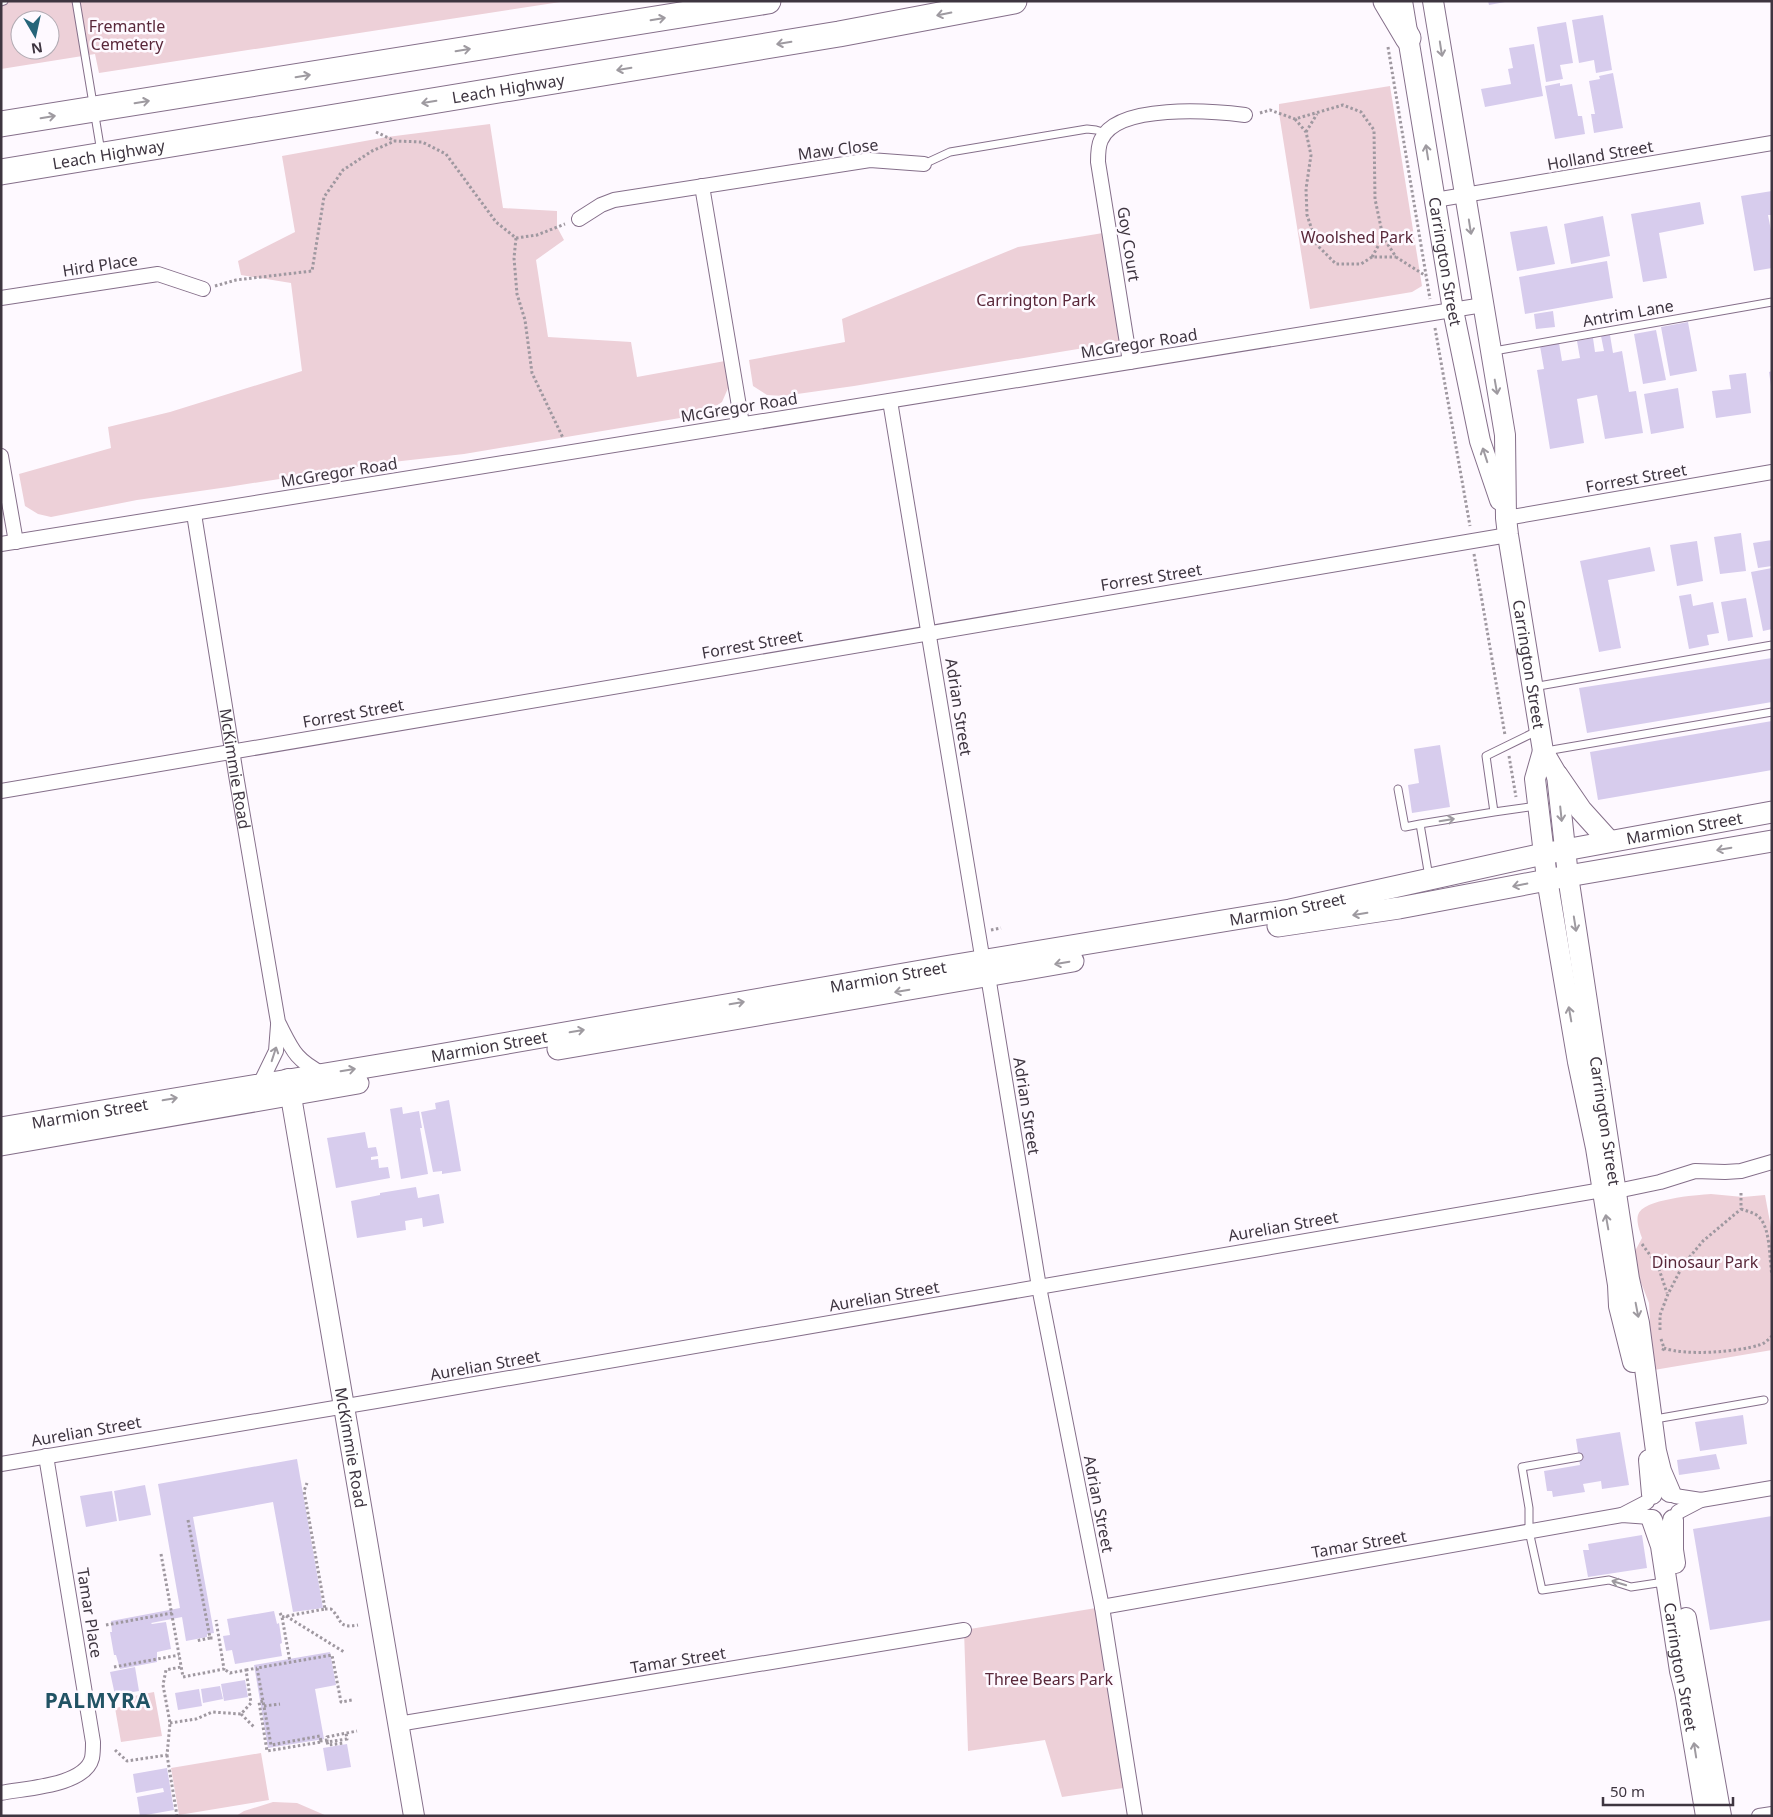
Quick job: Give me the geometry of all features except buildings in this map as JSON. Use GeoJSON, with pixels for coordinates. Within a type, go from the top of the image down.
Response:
{"type":"FeatureCollection","features":[{"type":"Feature","properties":{"kind":"highway"},"geometry":{"type":"LineString","coordinates":[[1,124],[768,1]]}},
{"type":"Feature","properties":{"kind":"highway","name":"Leach Highway"},"geometry":{"type":"LineString","coordinates":[[1,172],[839,34],[1014,1]]}},
{"type":"Feature","properties":{"kind":"highway"},"geometry":{"type":"LineString","coordinates":[[1386,1],[1398,42]]}},
{"type":"Feature","properties":{"kind":"main road","name":"Carrington Street"},"geometry":{"type":"LineString","coordinates":[[1402,1],[1398,42],[1435,200],[1453,310],[1480,441],[1507,526]]}},
{"type":"Feature","properties":{"kind":"main road","name":"Carrington Street"},"geometry":{"type":"LineString","coordinates":[[1433,1],[1504,435],[1507,526],[1543,751],[1557,775],[1564,850],[1609,1191],[1619,1306],[1630,1345],[1649,1462],[1673,1550],[1721,1816]]}},
{"type":"Feature","properties":{"kind":"main road","name":"Carrington Street"},"geometry":{"type":"LineString","coordinates":[[1543,751],[1528,807],[1543,854],[1578,1062],[1596,1148],[1609,1191]]}},
{"type":"Feature","properties":{"kind":"main road"},"geometry":{"type":"LineString","coordinates":[[1557,775],[1580,810],[1609,841]]}},
{"type":"Feature","properties":{"kind":"main road","name":"Marmion Street"},"geometry":{"type":"LineString","coordinates":[[1,1145],[290,1087],[986,968],[1290,910],[1543,854],[1772,812]]}},
{"type":"Feature","properties":{"kind":"main road","name":"Marmion Street"},"geometry":{"type":"LineString","coordinates":[[1,1128],[260,1084],[290,1087],[323,1074],[986,968],[1398,908],[1568,876],[1772,841]]}},
{"type":"Feature","properties":{"kind":"main road","name":"McKimmie Road"},"geometry":{"type":"LineString","coordinates":[[290,1087],[414,1816]]}},
{"type":"Feature","properties":{"kind":"main road","name":"Carrington Street"},"geometry":{"type":"LineString","coordinates":[[1662,1506],[1661,1546],[1680,1672],[1686,1691],[1706,1816]]}},
{"type":"Feature","properties":{"kind":"street"},"geometry":{"type":"LineString","coordinates":[[1106,133],[1120,122],[1130,117],[1142,115],[1202,111],[1246,116]]}},
{"type":"Feature","properties":{"kind":"street","name":"Goy Court"},"geometry":{"type":"LineString","coordinates":[[1106,133],[1101,139],[1098,162],[1130,362]]}},
{"type":"Feature","properties":{"kind":"street","name":"Holland Street"},"geometry":{"type":"LineString","coordinates":[[1435,200],[1772,143]]}},
{"type":"Feature","properties":{"kind":"street","name":"Maw Close"},"geometry":{"type":"LineString","coordinates":[[580,219],[601,205],[614,200],[870,160],[924,164]]}},
{"type":"Feature","properties":{"kind":"street"},"geometry":{"type":"LineString","coordinates":[[702,186],[742,424]]}},
{"type":"Feature","properties":{"kind":"street","name":"Hird Place"},"geometry":{"type":"LineString","coordinates":[[1,298],[158,274],[203,289]]}},
{"type":"Feature","properties":{"kind":"street","name":"McGregor Road"},"geometry":{"type":"LineString","coordinates":[[1,544],[742,424],[1315,334],[1483,305]]}},
{"type":"Feature","properties":{"kind":"street","name":"Adrian Street"},"geometry":{"type":"LineString","coordinates":[[890,401],[1039,1288],[1102,1606],[1135,1816]]}},
{"type":"Feature","properties":{"kind":"street"},"geometry":{"type":"LineString","coordinates":[[1,456],[16,542]]}},
{"type":"Feature","properties":{"kind":"street","name":"Forrest Street"},"geometry":{"type":"LineString","coordinates":[[1,791],[928,632],[1473,541],[1507,526],[1772,472]]}},
{"type":"Feature","properties":{"kind":"street","name":"McKimmie Road"},"geometry":{"type":"LineString","coordinates":[[194,514],[278,1022],[294,1054],[312,1069],[323,1074]]}},
{"type":"Feature","properties":{"kind":"street","name":"McKimmie Road"},"geometry":{"type":"LineString","coordinates":[[260,1084],[276,1051],[278,1022]]}},
{"type":"Feature","properties":{"kind":"street","name":"Aurelian Street"},"geometry":{"type":"LineString","coordinates":[[1,1464],[1039,1288],[1376,1228],[1609,1191],[1660,1182],[1695,1171],[1741,1171],[1772,1162]]}},
{"type":"Feature","properties":{"kind":"street","name":"Tamar Place"},"geometry":{"type":"LineString","coordinates":[[1,1793],[66,1781],[82,1773],[92,1760],[94,1742],[46,1456]]}},
{"type":"Feature","properties":{"kind":"street"},"geometry":{"type":"LineString","coordinates":[[1662,1506],[1772,1488]]}},
{"type":"Feature","properties":{"kind":"street","name":"Tamar Street"},"geometry":{"type":"LineString","coordinates":[[1102,1606],[1530,1532],[1662,1506]]}},
{"type":"Feature","properties":{"kind":"street","name":"Tamar Street"},"geometry":{"type":"LineString","coordinates":[[398,1724],[964,1630]]}},
{"type":"Feature","properties":{"kind":"street"},"geometry":{"type":"LineString","coordinates":[[1759,1816],[1772,1814]]}},
{"type":"Feature","properties":{"kind":"lane"},"geometry":{"type":"LineString","coordinates":[[76,1],[101,155]]}},
{"type":"Feature","properties":{"kind":"lane","name":"Maw Close"},"geometry":{"type":"LineString","coordinates":[[924,164],[950,152],[1005,142],[1087,130],[1106,133]]}},
{"type":"Feature","properties":{"kind":"lane","name":"Antrim Lane"},"geometry":{"type":"LineString","coordinates":[[1490,352],[1772,302]]}},
{"type":"Feature","properties":{"kind":"lane"},"geometry":{"type":"LineString","coordinates":[[1533,687],[1772,645]]}},
{"type":"Feature","properties":{"kind":"lane"},"geometry":{"type":"LineString","coordinates":[[1543,751],[1772,712]]}},
{"type":"Feature","properties":{"kind":"lane"},"geometry":{"type":"LineString","coordinates":[[1494,812],[1486,756],[1540,730]]}},
{"type":"Feature","properties":{"kind":"lane"},"geometry":{"type":"LineString","coordinates":[[1398,789],[1405,827],[1528,807]]}},
{"type":"Feature","properties":{"kind":"lane"},"geometry":{"type":"LineString","coordinates":[[1420,824],[1430,880]]}},
{"type":"Feature","properties":{"kind":"lane"},"geometry":{"type":"LineString","coordinates":[[1661,1418],[1764,1400]]}},
{"type":"Feature","properties":{"kind":"lane"},"geometry":{"type":"LineString","coordinates":[[1579,1457],[1522,1467],[1529,1508],[1530,1532],[1542,1590],[1608,1580],[1631,1587],[1667,1581]]}},
{"type":"Feature","properties":{"kind":"path"},"geometry":{"type":"LineString","coordinates":[[1398,42],[1432,313],[1507,746],[1528,807]]}},
{"type":"Feature","properties":{"kind":"path"},"geometry":{"type":"LineString","coordinates":[[1295,119],[1343,105],[1361,112],[1374,130],[1375,199],[1383,237],[1396,257],[1426,277]]}},
{"type":"Feature","properties":{"kind":"path"},"geometry":{"type":"LineString","coordinates":[[1246,116],[1270,110],[1295,119],[1306,132],[1311,155],[1306,189],[1307,216],[1317,245],[1336,264],[1362,264],[1372,257],[1383,237]]}},
{"type":"Feature","properties":{"kind":"path"},"geometry":{"type":"LineString","coordinates":[[1306,132],[1318,113]]}},
{"type":"Feature","properties":{"kind":"path"},"geometry":{"type":"LineString","coordinates":[[203,289],[236,280],[312,271],[324,197],[343,170],[372,150],[395,141],[422,142],[446,154],[496,222],[516,238],[537,235],[580,219]]}},
{"type":"Feature","properties":{"kind":"path"},"geometry":{"type":"LineString","coordinates":[[516,238],[514,258],[517,294],[525,320],[532,373],[568,452]]}},
{"type":"Feature","properties":{"kind":"path"},"geometry":{"type":"LineString","coordinates":[[1372,257],[1396,257]]}},
{"type":"Feature","properties":{"kind":"path"},"geometry":{"type":"LineString","coordinates":[[1640,1240],[1658,1266],[1668,1294],[1691,1253],[1741,1209],[1741,1193]]}},
{"type":"Feature","properties":{"kind":"path"},"geometry":{"type":"LineString","coordinates":[[1741,1209],[1758,1216],[1764,1223],[1767,1232],[1772,1275]]}},
{"type":"Feature","properties":{"kind":"path"},"geometry":{"type":"LineString","coordinates":[[1664,1348],[1672,1351],[1694,1352],[1738,1349],[1760,1345],[1772,1336]]}},
{"type":"Feature","properties":{"kind":"path"},"geometry":{"type":"LineString","coordinates":[[307,1483],[304,1491],[325,1609]]}},
{"type":"Feature","properties":{"kind":"path"},"geometry":{"type":"LineString","coordinates":[[188,1520],[210,1638]]}},
{"type":"Feature","properties":{"kind":"path"},"geometry":{"type":"LineString","coordinates":[[161,1554],[183,1677],[224,1669],[230,1672],[246,1670],[332,1654],[341,1702],[352,1700]]}},
{"type":"Feature","properties":{"kind":"path"},"geometry":{"type":"LineString","coordinates":[[283,1615],[332,1609],[340,1623],[345,1626],[358,1625]]}},
{"type":"Feature","properties":{"kind":"path"},"geometry":{"type":"LineString","coordinates":[[106,1625],[172,1613]]}},
{"type":"Feature","properties":{"kind":"path"},"geometry":{"type":"LineString","coordinates":[[283,1615],[344,1652]]}},
{"type":"Feature","properties":{"kind":"path"},"geometry":{"type":"LineString","coordinates":[[283,1615],[290,1662]]}},
{"type":"Feature","properties":{"kind":"path"},"geometry":{"type":"LineString","coordinates":[[216,1620],[224,1669]]}},
{"type":"Feature","properties":{"kind":"path"},"geometry":{"type":"LineString","coordinates":[[196,1641],[215,1638]]}},
{"type":"Feature","properties":{"kind":"path"},"geometry":{"type":"LineString","coordinates":[[114,1667],[179,1655]]}},
{"type":"Feature","properties":{"kind":"path"},"geometry":{"type":"LineString","coordinates":[[177,1816],[167,1755],[170,1723],[163,1686],[166,1670],[181,1667]]}},
{"type":"Feature","properties":{"kind":"path"},"geometry":{"type":"LineString","coordinates":[[258,1668],[267,1751],[327,1741]]}},
{"type":"Feature","properties":{"kind":"path"},"geometry":{"type":"LineString","coordinates":[[246,1670],[251,1703]]}},
{"type":"Feature","properties":{"kind":"path"},"geometry":{"type":"LineString","coordinates":[[241,1714],[251,1703],[261,1701]]}},
{"type":"Feature","properties":{"kind":"path"},"geometry":{"type":"LineString","coordinates":[[261,1701],[264,1706],[271,1744],[320,1736],[320,1741]]}},
{"type":"Feature","properties":{"kind":"path"},"geometry":{"type":"LineString","coordinates":[[264,1706],[280,1704]]}},
{"type":"Feature","properties":{"kind":"path"},"geometry":{"type":"LineString","coordinates":[[170,1723],[196,1719],[212,1712],[241,1714],[255,1728]]}},
{"type":"Feature","properties":{"kind":"path"},"geometry":{"type":"LineString","coordinates":[[344,1743],[328,1746],[326,1737],[357,1731]]}},
{"type":"Feature","properties":{"kind":"path"},"geometry":{"type":"LineString","coordinates":[[115,1750],[127,1761],[167,1755]]}},
{"type":"Feature","properties":{"kind":"green space","name":"Fremantle Cemetery"},"geometry":{"type":"Polygon","coordinates":[[[1,1],[567,1],[99,73],[95,54],[60,60],[60,10],[10,10],[10,60],[57,60],[1,69],[1,1]]]}},
{"type":"Feature","properties":{"kind":"green space","name":"Woolshed Park"},"geometry":{"type":"Polygon","coordinates":[[[1390,86],[1422,286],[1412,292],[1310,309],[1279,104],[1390,86]]]}},
{"type":"Feature","properties":{"kind":"green space"},"geometry":{"type":"Polygon","coordinates":[[[490,124],[503,208],[557,211],[557,227],[564,240],[536,260],[548,337],[631,342],[637,377],[725,361],[729,386],[722,402],[704,414],[464,454],[375,464],[137,500],[51,517],[38,514],[25,506],[19,474],[111,448],[108,427],[170,412],[302,371],[291,283],[241,275],[238,261],[295,232],[282,156],[387,137],[490,124]]]}},
{"type":"Feature","properties":{"kind":"green space","name":"Carrington Park"},"geometry":{"type":"Polygon","coordinates":[[[1103,233],[1120,342],[783,396],[767,395],[753,386],[749,360],[845,342],[842,319],[1018,247],[1103,233]]]}},
{"type":"Feature","properties":{"kind":"green space","name":"Dinosaur Park"},"geometry":{"type":"Polygon","coordinates":[[[1711,1194],[1743,1197],[1765,1195],[1772,1233],[1772,1350],[1654,1370],[1647,1328],[1650,1320],[1649,1303],[1638,1275],[1635,1251],[1642,1238],[1638,1224],[1638,1215],[1649,1205],[1659,1202],[1711,1194]]]}},
{"type":"Feature","properties":{"kind":"green space","name":"Three Bears Park"},"geometry":{"type":"Polygon","coordinates":[[[1102,1607],[1130,1787],[1062,1797],[1045,1740],[968,1751],[964,1630],[1102,1607]]]}},
{"type":"Feature","properties":{"kind":"green space"},"geometry":{"type":"Polygon","coordinates":[[[154,1692],[162,1736],[121,1742],[115,1708],[131,1705],[129,1697],[154,1692]]]}},
{"type":"Feature","properties":{"kind":"green space"},"geometry":{"type":"Polygon","coordinates":[[[261,1753],[269,1800],[179,1815],[171,1768],[261,1753]]]}},
{"type":"Feature","properties":{"kind":"green space"},"geometry":{"type":"Polygon","coordinates":[[[273,1802],[297,1803],[327,1816],[236,1816],[244,1811],[273,1802]]]}},
{"type":"Feature","properties":{"kind":"district","name":"PALMYRA"},"geometry":{"type":"Point","coordinates":[98,1700]}}]}
